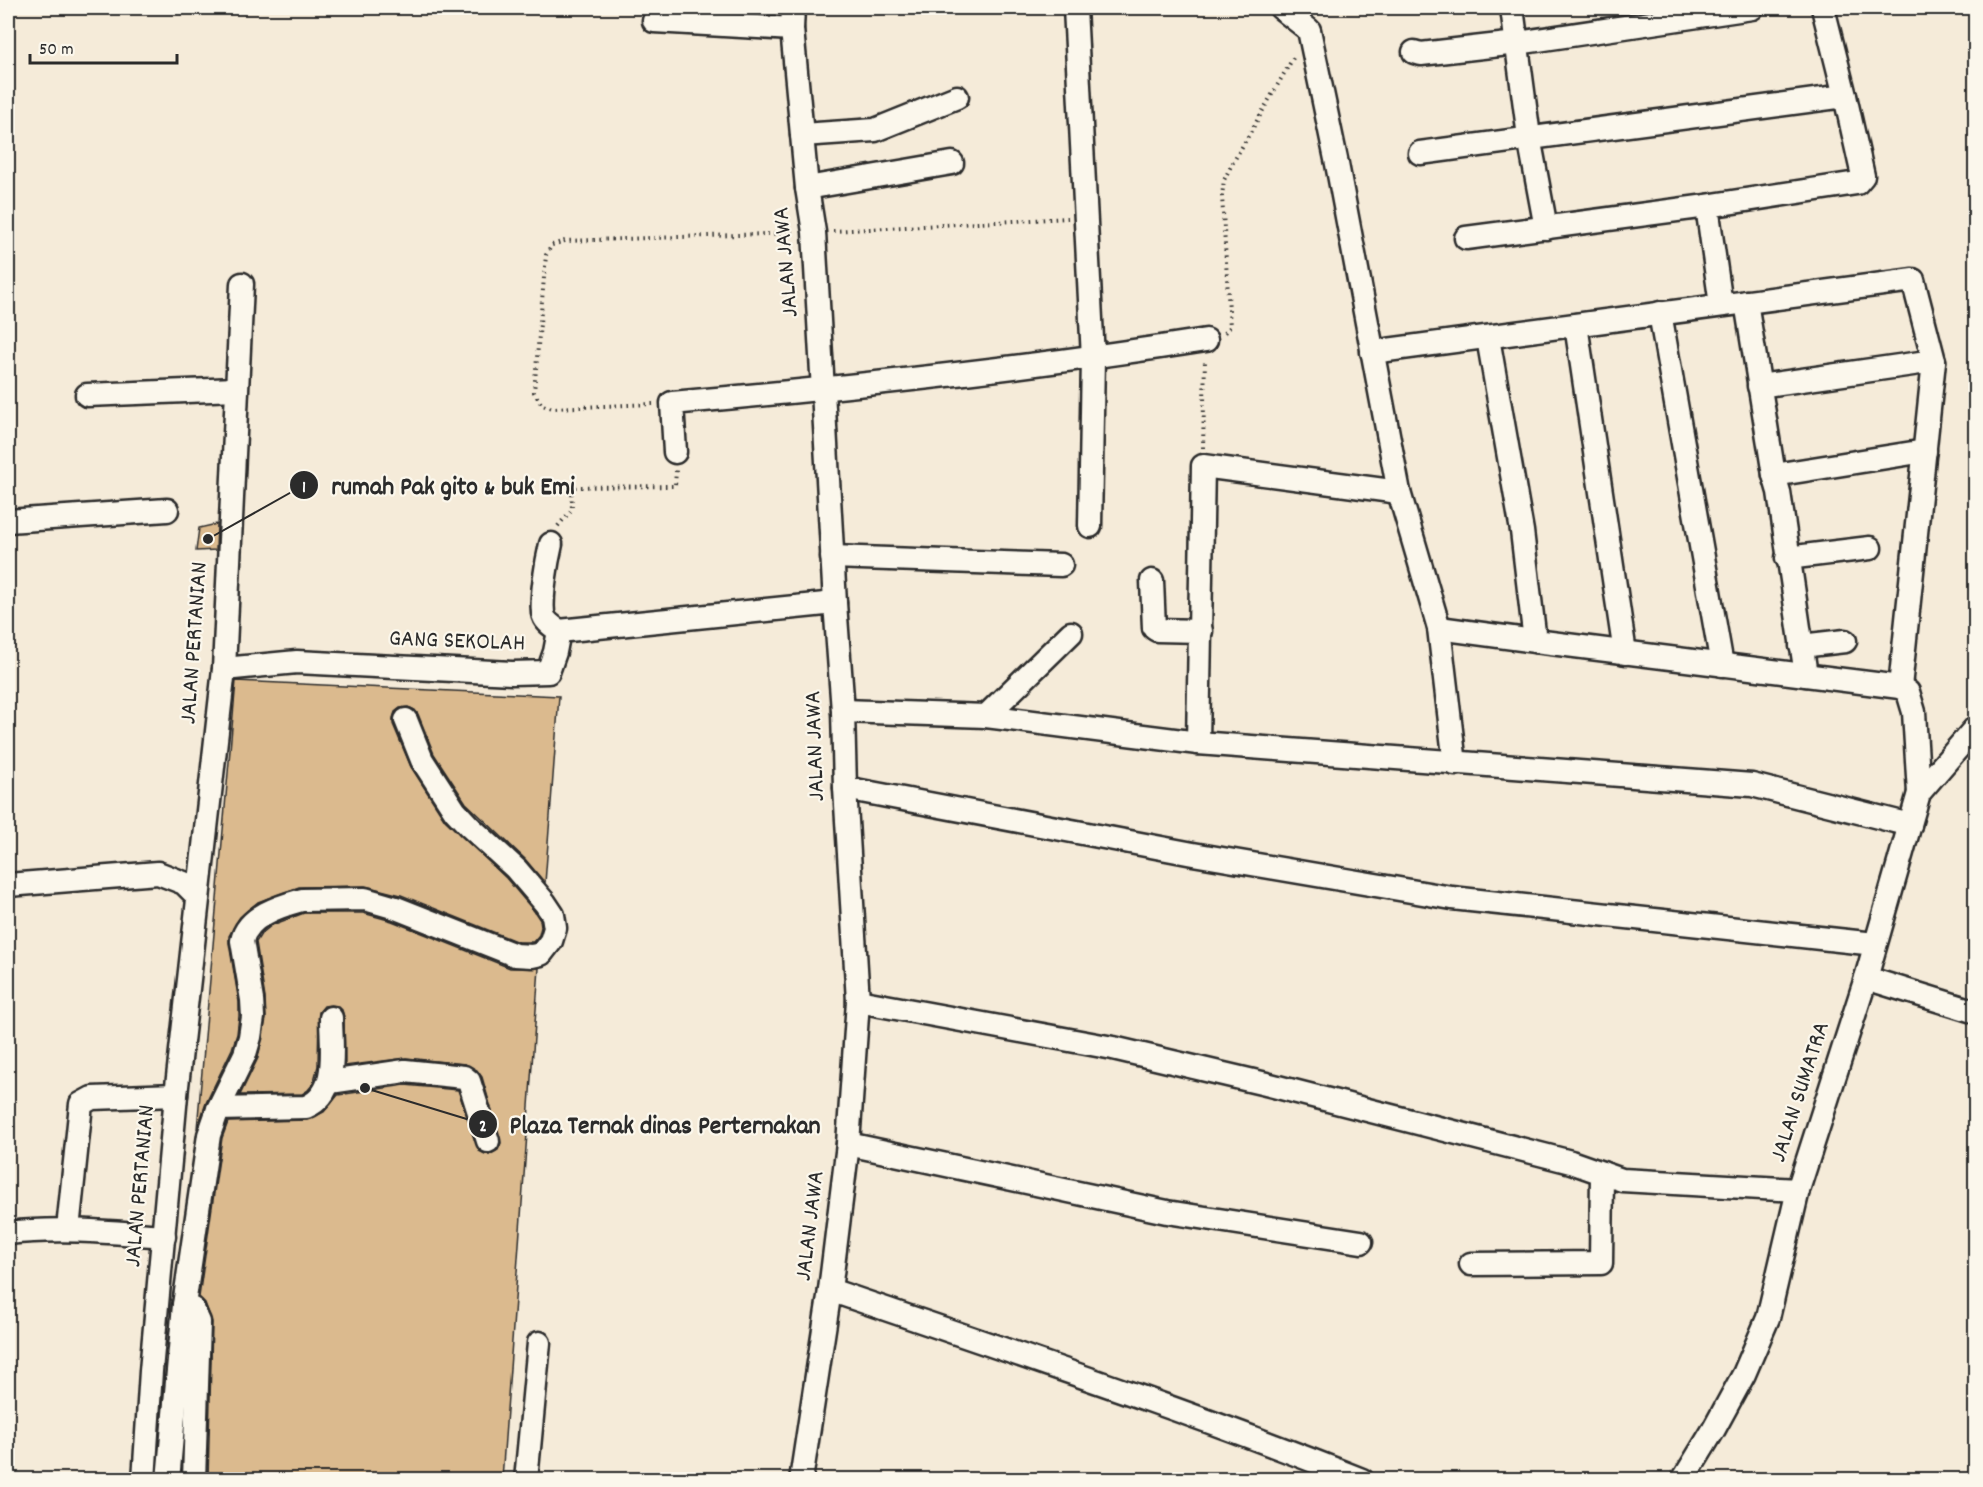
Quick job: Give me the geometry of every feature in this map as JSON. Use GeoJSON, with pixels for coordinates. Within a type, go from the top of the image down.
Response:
{"type":"FeatureCollection","features":[{"type":"Feature","properties":{"kind":"street"},"geometry":{"type":"LineString","coordinates":[[1075,8],[1093,358],[1090,526]]}},
{"type":"Feature","properties":{"kind":"street"},"geometry":{"type":"LineString","coordinates":[[1281,8],[1309,30],[1399,492],[1439,627],[1455,764]]}},
{"type":"Feature","properties":{"kind":"street"},"geometry":{"type":"LineString","coordinates":[[1512,8],[1529,137],[1546,228]]}},
{"type":"Feature","properties":{"kind":"street"},"geometry":{"type":"LineString","coordinates":[[1414,52],[1421,54],[1517,43],[1752,8]]}},
{"type":"Feature","properties":{"kind":"street"},"geometry":{"type":"LineString","coordinates":[[1467,238],[1707,206],[1857,183],[1863,176],[1823,8]]}},
{"type":"Feature","properties":{"kind":"street"},"geometry":{"type":"LineString","coordinates":[[654,21],[793,18]]}},
{"type":"Feature","properties":{"kind":"street","name":"JALAN JAWA"},"geometry":{"type":"LineString","coordinates":[[793,18],[807,188],[814,232],[858,1002],[848,1144],[830,1290],[801,1479]]}},
{"type":"Feature","properties":{"kind":"street"},"geometry":{"type":"LineString","coordinates":[[1420,153],[1845,96]]}},
{"type":"Feature","properties":{"kind":"street"},"geometry":{"type":"LineString","coordinates":[[802,135],[875,130],[957,97]]}},
{"type":"Feature","properties":{"kind":"street"},"geometry":{"type":"LineString","coordinates":[[807,188],[952,163]]}},
{"type":"Feature","properties":{"kind":"street"},"geometry":{"type":"LineString","coordinates":[[1707,206],[1721,305]]}},
{"type":"Feature","properties":{"kind":"street"},"geometry":{"type":"LineString","coordinates":[[1372,352],[1913,280],[1934,361],[1900,687]]}},
{"type":"Feature","properties":{"kind":"street","name":"JALAN PERTANIAN"},"geometry":{"type":"LineString","coordinates":[[144,1479],[151,1371],[176,1095],[224,669],[242,284]]}},
{"type":"Feature","properties":{"kind":"street"},"geometry":{"type":"LineString","coordinates":[[1746,302],[1774,475],[1779,492],[1806,675]]}},
{"type":"Feature","properties":{"kind":"street"},"geometry":{"type":"LineString","coordinates":[[1660,313],[1722,665]]}},
{"type":"Feature","properties":{"kind":"street"},"geometry":{"type":"LineString","coordinates":[[1576,325],[1625,653]]}},
{"type":"Feature","properties":{"kind":"street"},"geometry":{"type":"LineString","coordinates":[[1488,338],[1522,531],[1535,641]]}},
{"type":"Feature","properties":{"kind":"street"},"geometry":{"type":"LineString","coordinates":[[675,452],[672,403],[824,390],[1093,358],[1206,340]]}},
{"type":"Feature","properties":{"kind":"street"},"geometry":{"type":"LineString","coordinates":[[1759,386],[1934,361]]}},
{"type":"Feature","properties":{"kind":"street"},"geometry":{"type":"LineString","coordinates":[[87,395],[236,389]]}},
{"type":"Feature","properties":{"kind":"street"},"geometry":{"type":"LineString","coordinates":[[1774,475],[1925,452]]}},
{"type":"Feature","properties":{"kind":"street"},"geometry":{"type":"LineString","coordinates":[[1198,743],[1203,466],[1399,492]]}},
{"type":"Feature","properties":{"kind":"street"},"geometry":{"type":"LineString","coordinates":[[8,521],[166,510]]}},
{"type":"Feature","properties":{"kind":"street"},"geometry":{"type":"LineString","coordinates":[[551,544],[547,561],[543,613],[551,626],[559,631]]}},
{"type":"Feature","properties":{"kind":"street"},"geometry":{"type":"LineString","coordinates":[[1787,558],[1870,548]]}},
{"type":"Feature","properties":{"kind":"street"},"geometry":{"type":"LineString","coordinates":[[832,557],[1061,565]]}},
{"type":"Feature","properties":{"kind":"street"},"geometry":{"type":"LineString","coordinates":[[1152,581],[1154,628],[1157,630],[1201,631]]}},
{"type":"Feature","properties":{"kind":"street","name":"GANG SEKOLAH"},"geometry":{"type":"LineString","coordinates":[[224,669],[297,662],[512,673],[548,672],[559,631],[835,603]]}},
{"type":"Feature","properties":{"kind":"street"},"geometry":{"type":"LineString","coordinates":[[1439,627],[1900,687],[1908,692],[1914,712],[1919,793]]}},
{"type":"Feature","properties":{"kind":"street"},"geometry":{"type":"LineString","coordinates":[[986,716],[1071,633]]}},
{"type":"Feature","properties":{"kind":"street"},"geometry":{"type":"LineString","coordinates":[[1801,646],[1845,641]]}},
{"type":"Feature","properties":{"kind":"street"},"geometry":{"type":"LineString","coordinates":[[843,711],[986,716],[1198,743],[1752,785],[1910,825]]}},
{"type":"Feature","properties":{"kind":"street"},"geometry":{"type":"LineString","coordinates":[[168,1479],[184,1305],[209,1135],[218,1109],[245,1054],[253,1017],[242,941],[246,929],[255,919],[302,900],[365,899],[406,911],[515,955],[541,954],[551,941],[555,928],[553,915],[516,869],[455,811],[422,760],[406,720]]}},
{"type":"Feature","properties":{"kind":"street","name":"JALAN SUMATRA"},"geometry":{"type":"LineString","coordinates":[[1683,1479],[1744,1374],[1768,1318],[1798,1191],[1866,978],[1919,793],[1976,727]]}},
{"type":"Feature","properties":{"kind":"street"},"geometry":{"type":"LineString","coordinates":[[845,788],[1193,854],[1452,898],[1875,944]]}},
{"type":"Feature","properties":{"kind":"street"},"geometry":{"type":"LineString","coordinates":[[8,885],[158,873],[184,883],[198,897]]}},
{"type":"Feature","properties":{"kind":"street"},"geometry":{"type":"LineString","coordinates":[[1866,978],[1976,1012]]}},
{"type":"Feature","properties":{"kind":"street"},"geometry":{"type":"LineString","coordinates":[[858,1002],[1113,1048],[1571,1162],[1622,1180],[1798,1191]]}},
{"type":"Feature","properties":{"kind":"street"},"geometry":{"type":"LineString","coordinates":[[218,1109],[306,1107],[314,1103],[330,1082],[331,1017]]}},
{"type":"Feature","properties":{"kind":"street"},"geometry":{"type":"LineString","coordinates":[[330,1082],[405,1071],[464,1077],[469,1081],[489,1141]]}},
{"type":"Feature","properties":{"kind":"street"},"geometry":{"type":"LineString","coordinates":[[68,1229],[83,1101],[92,1098],[176,1095]]}},
{"type":"Feature","properties":{"kind":"street"},"geometry":{"type":"LineString","coordinates":[[848,1144],[1167,1212],[1361,1242]]}},
{"type":"Feature","properties":{"kind":"street"},"geometry":{"type":"LineString","coordinates":[[1471,1264],[1601,1263],[1602,1173]]}},
{"type":"Feature","properties":{"kind":"street"},"geometry":{"type":"LineString","coordinates":[[8,1233],[68,1229],[164,1236]]}},
{"type":"Feature","properties":{"kind":"street"},"geometry":{"type":"LineString","coordinates":[[830,1290],[1109,1385],[1362,1479]]}},
{"type":"Feature","properties":{"kind":"street"},"geometry":{"type":"LineString","coordinates":[[184,1305],[194,1309],[199,1322],[194,1479]]}},
{"type":"Feature","properties":{"kind":"street"},"geometry":{"type":"LineString","coordinates":[[526,1479],[539,1343]]}},
{"type":"Feature","properties":{"kind":"path"},"geometry":{"type":"LineString","coordinates":[[1203,466],[1206,340],[1216,340],[1230,327],[1222,196],[1224,180],[1309,30]]}},
{"type":"Feature","properties":{"kind":"path"},"geometry":{"type":"LineString","coordinates":[[672,403],[553,408],[542,405],[534,392],[546,255],[552,245],[565,241],[814,232],[1086,217]]}},
{"type":"Feature","properties":{"kind":"path"},"geometry":{"type":"LineString","coordinates":[[551,544],[558,526],[572,509],[571,487],[675,486],[675,452]]}},
{"type":"Feature","properties":{"kind":"building"},"geometry":{"type":"Polygon","coordinates":[[[217,524],[216,550],[196,551],[199,528],[217,524]]]}},
{"type":"Feature","properties":{"kind":"building"},"geometry":{"type":"Polygon","coordinates":[[[236,681],[559,696],[545,883],[525,859],[466,803],[434,754],[415,710],[408,707],[400,708],[395,712],[393,724],[411,767],[445,820],[506,878],[534,911],[540,920],[539,935],[533,942],[518,942],[401,895],[365,886],[299,887],[258,902],[240,917],[229,936],[239,1002],[237,1034],[197,1129],[236,681]]]}},
{"type":"Feature","properties":{"kind":"building"},"geometry":{"type":"Polygon","coordinates":[[[304,913],[363,913],[392,921],[510,968],[539,968],[502,1479],[208,1479],[212,1322],[205,1303],[199,1297],[222,1138],[228,1122],[307,1120],[324,1112],[338,1095],[405,1085],[458,1090],[479,1151],[491,1154],[498,1150],[501,1143],[482,1077],[477,1070],[465,1064],[406,1058],[345,1066],[344,1017],[338,1006],[324,1006],[319,1012],[318,1066],[313,1084],[308,1090],[302,1094],[240,1095],[258,1058],[266,1019],[256,942],[261,934],[272,925],[304,913]]]}},
{"type":"Feature","properties":{"kind":"place","name":"rumah Pak gito & buk Emi"},"geometry":{"type":"Point","coordinates":[208,539]}},
{"type":"Feature","properties":{"kind":"place","name":"Plaza Ternak dinas Perternakan"},"geometry":{"type":"Point","coordinates":[365,1088]}}]}
